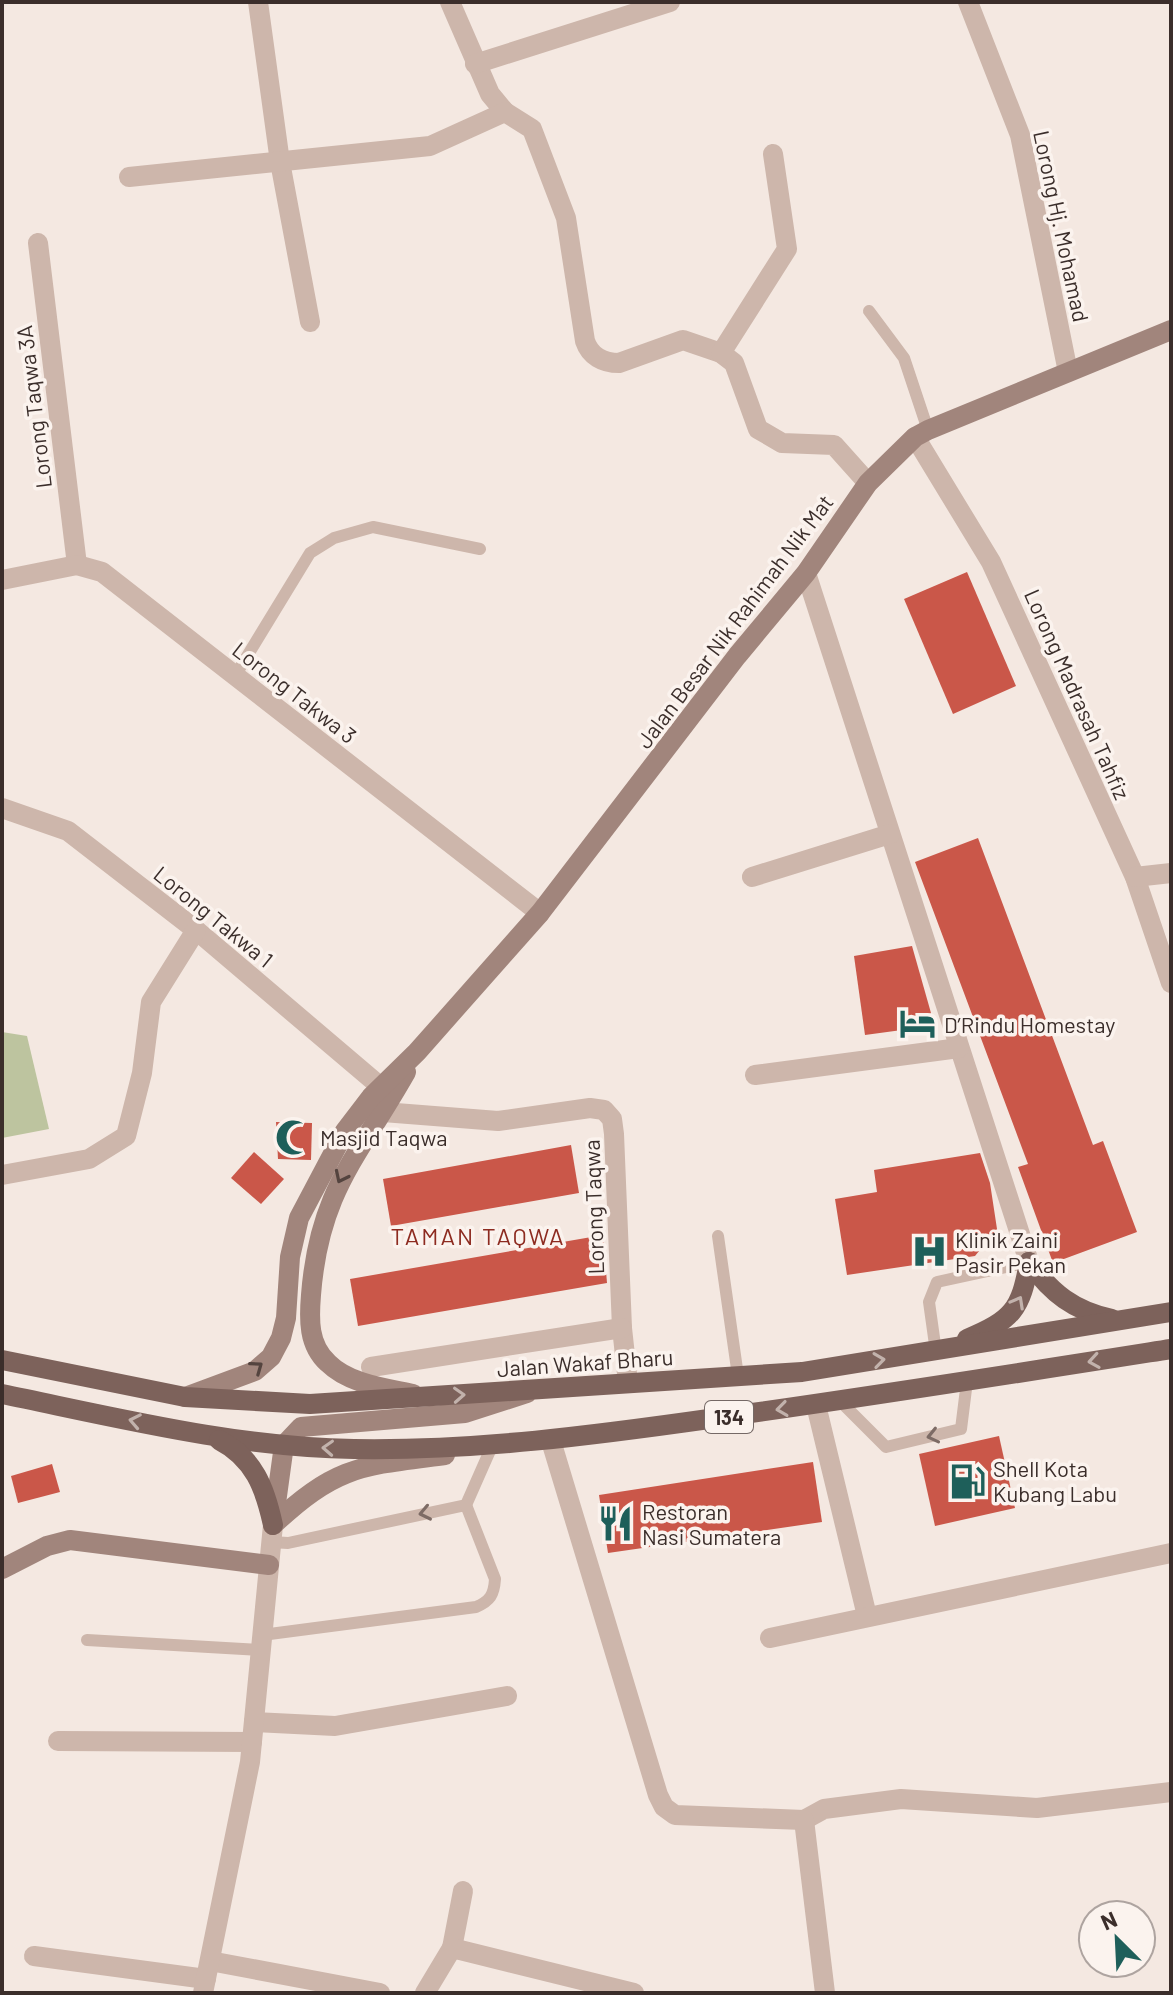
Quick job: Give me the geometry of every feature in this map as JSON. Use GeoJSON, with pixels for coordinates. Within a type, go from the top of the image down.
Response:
{"type":"FeatureCollection","features":[{"type":"Feature","properties":{"kind":"main road"},"geometry":{"type":"LineString","coordinates":[[1029,1262],[1045,1284],[1066,1302],[1091,1315],[1118,1321]]}},
{"type":"Feature","properties":{"kind":"main road"},"geometry":{"type":"LineString","coordinates":[[936,1352],[995,1327],[1012,1314],[1024,1297],[1029,1262]]}},
{"type":"Feature","properties":{"kind":"main road","name":"Jalan Wakaf Bharu"},"geometry":{"type":"LineString","coordinates":[[2,1360],[185,1397],[310,1404],[802,1372],[1171,1312]]}},
{"type":"Feature","properties":{"kind":"main road","name":"134"},"geometry":{"type":"LineString","coordinates":[[284,1445],[353,1449],[492,1446],[551,1441],[816,1405],[1171,1349]]}},
{"type":"Feature","properties":{"kind":"main road"},"geometry":{"type":"LineString","coordinates":[[2,1394],[212,1436],[284,1445]]}},
{"type":"Feature","properties":{"kind":"main road"},"geometry":{"type":"LineString","coordinates":[[212,1436],[247,1460],[259,1477],[272,1533]]}},
{"type":"Feature","properties":{"kind":"street"},"geometry":{"type":"LineString","coordinates":[[258,2],[280,162],[310,322]]}},
{"type":"Feature","properties":{"kind":"street"},"geometry":{"type":"LineString","coordinates":[[450,2],[490,94],[505,112],[532,129],[566,218],[585,341],[593,354],[609,363],[619,363],[683,340],[721,353],[734,363],[751,419],[758,429],[782,443],[834,445],[868,483]]}},
{"type":"Feature","properties":{"kind":"street"},"geometry":{"type":"LineString","coordinates":[[475,64],[670,2]]}},
{"type":"Feature","properties":{"kind":"street","name":"Lorong Hj. Mohamad"},"geometry":{"type":"LineString","coordinates":[[968,2],[1020,135],[1068,372]]}},
{"type":"Feature","properties":{"kind":"street"},"geometry":{"type":"LineString","coordinates":[[129,177],[430,146],[505,112]]}},
{"type":"Feature","properties":{"kind":"street"},"geometry":{"type":"LineString","coordinates":[[721,353],[787,249],[773,154]]}},
{"type":"Feature","properties":{"kind":"street","name":"Lorong Taqwa 3A"},"geometry":{"type":"LineString","coordinates":[[38,243],[77,565]]}},
{"type":"Feature","properties":{"kind":"street","name":"Jalan Besar Nik Rahimah Nik Mat"},"geometry":{"type":"LineString","coordinates":[[185,1397],[244,1376],[271,1357],[281,1338],[286,1318],[290,1257],[299,1218],[345,1131],[381,1087],[417,1052],[540,913],[737,656],[806,573],[868,483],[922,433],[1171,330]]}},
{"type":"Feature","properties":{"kind":"street","name":"Lorong Madrasah Tahfiz"},"geometry":{"type":"LineString","coordinates":[[922,433],[991,562],[1135,877],[1171,983]]}},
{"type":"Feature","properties":{"kind":"street"},"geometry":{"type":"LineString","coordinates":[[2,580],[77,565]]}},
{"type":"Feature","properties":{"kind":"street","name":"Lorong Takwa 3"},"geometry":{"type":"LineString","coordinates":[[77,565],[102,572],[540,913]]}},
{"type":"Feature","properties":{"kind":"street"},"geometry":{"type":"LineString","coordinates":[[806,573],[1029,1262]]}},
{"type":"Feature","properties":{"kind":"street","name":"Lorong Takwa 1"},"geometry":{"type":"LineString","coordinates":[[2,808],[68,831],[196,930],[381,1087]]}},
{"type":"Feature","properties":{"kind":"street"},"geometry":{"type":"LineString","coordinates":[[752,877],[890,834]]}},
{"type":"Feature","properties":{"kind":"street"},"geometry":{"type":"LineString","coordinates":[[1135,877],[1171,873]]}},
{"type":"Feature","properties":{"kind":"street"},"geometry":{"type":"LineString","coordinates":[[2,1175],[89,1159],[126,1136],[142,1073],[151,1002],[196,930]]}},
{"type":"Feature","properties":{"kind":"street"},"geometry":{"type":"LineString","coordinates":[[755,1075],[959,1048]]}},
{"type":"Feature","properties":{"kind":"street","name":"Jalan Besar Nik Rahimah Nik Mat"},"geometry":{"type":"LineString","coordinates":[[417,1052],[383,1112],[340,1177],[323,1220],[313,1259],[311,1333],[317,1351],[342,1374],[424,1397]]}},
{"type":"Feature","properties":{"kind":"street","name":"Lorong Taqwa"},"geometry":{"type":"LineString","coordinates":[[383,1112],[498,1121],[590,1108],[604,1110],[612,1119],[614,1134],[622,1328],[628,1383]]}},
{"type":"Feature","properties":{"kind":"street"},"geometry":{"type":"LineString","coordinates":[[371,1367],[622,1328]]}},
{"type":"Feature","properties":{"kind":"street"},"geometry":{"type":"LineString","coordinates":[[206,1978],[253,1732],[272,1533],[284,1445],[293,1431],[310,1425],[465,1413],[534,1390]]}},
{"type":"Feature","properties":{"kind":"street"},"geometry":{"type":"LineString","coordinates":[[816,1405],[867,1616]]}},
{"type":"Feature","properties":{"kind":"street"},"geometry":{"type":"LineString","coordinates":[[551,1441],[664,1807],[675,1815],[688,1819],[804,1820],[837,1806],[901,1799],[1037,1808],[1171,1792]]}},
{"type":"Feature","properties":{"kind":"street","name":"134"},"geometry":{"type":"LineString","coordinates":[[272,1533],[307,1494],[334,1476],[365,1466],[492,1446]]}},
{"type":"Feature","properties":{"kind":"street"},"geometry":{"type":"LineString","coordinates":[[2,1569],[47,1546],[70,1540],[269,1565]]}},
{"type":"Feature","properties":{"kind":"street"},"geometry":{"type":"LineString","coordinates":[[770,1638],[1171,1553]]}},
{"type":"Feature","properties":{"kind":"street"},"geometry":{"type":"LineString","coordinates":[[58,1741],[335,1726],[507,1696]]}},
{"type":"Feature","properties":{"kind":"street"},"geometry":{"type":"LineString","coordinates":[[804,1820],[825,1993]]}},
{"type":"Feature","properties":{"kind":"street"},"geometry":{"type":"LineString","coordinates":[[425,1993],[452,1948],[463,1891]]}},
{"type":"Feature","properties":{"kind":"street"},"geometry":{"type":"LineString","coordinates":[[452,1948],[634,1993]]}},
{"type":"Feature","properties":{"kind":"street"},"geometry":{"type":"LineString","coordinates":[[34,1956],[206,1978],[380,1993]]}},
{"type":"Feature","properties":{"kind":"lane"},"geometry":{"type":"LineString","coordinates":[[869,311],[904,358],[922,433]]}},
{"type":"Feature","properties":{"kind":"lane"},"geometry":{"type":"LineString","coordinates":[[235,676],[310,553],[334,538],[373,527],[480,549]]}},
{"type":"Feature","properties":{"kind":"lane"},"geometry":{"type":"LineString","coordinates":[[718,1236],[738,1376]]}},
{"type":"Feature","properties":{"kind":"lane"},"geometry":{"type":"LineString","coordinates":[[936,1352],[929,1302],[937,1282],[1029,1262]]}},
{"type":"Feature","properties":{"kind":"lane"},"geometry":{"type":"LineString","coordinates":[[840,1401],[886,1447],[961,1429],[967,1381]]}},
{"type":"Feature","properties":{"kind":"lane"},"geometry":{"type":"LineString","coordinates":[[87,1640],[262,1642],[476,1607],[487,1602],[494,1592],[495,1579],[466,1505],[492,1446]]}},
{"type":"Feature","properties":{"kind":"lane"},"geometry":{"type":"LineString","coordinates":[[272,1533],[288,1543],[466,1505]]}},
{"type":"Feature","properties":{"kind":"green space"},"geometry":{"type":"Polygon","coordinates":[[[2,1032],[27,1036],[49,1129],[2,1138],[2,1032]]]}},
{"type":"Feature","properties":{"kind":"building"},"geometry":{"type":"Polygon","coordinates":[[[967,572],[1016,686],[953,714],[904,599],[967,572]]]}},
{"type":"Feature","properties":{"kind":"building"},"geometry":{"type":"Polygon","coordinates":[[[978,838],[1093,1145],[1103,1141],[1137,1232],[1053,1263],[1018,1167],[1028,1164],[915,862],[978,838]]]}},
{"type":"Feature","properties":{"kind":"building"},"geometry":{"type":"Polygon","coordinates":[[[912,946],[931,1013],[924,1027],[865,1035],[854,956],[912,946]]]}},
{"type":"Feature","properties":{"kind":"building","name":"Masjid Taqwa"},"geometry":{"type":"Polygon","coordinates":[[[276,1122],[312,1123],[311,1160],[278,1159],[276,1122]]]}},
{"type":"Feature","properties":{"kind":"building"},"geometry":{"type":"Polygon","coordinates":[[[571,1145],[579,1193],[391,1226],[383,1179],[571,1145]]]}},
{"type":"Feature","properties":{"kind":"building"},"geometry":{"type":"Polygon","coordinates":[[[254,1152],[284,1179],[261,1204],[231,1178],[254,1152]]]}},
{"type":"Feature","properties":{"kind":"building"},"geometry":{"type":"Polygon","coordinates":[[[980,1153],[990,1183],[997,1229],[975,1256],[847,1275],[835,1199],[877,1192],[874,1170],[980,1153]]]}},
{"type":"Feature","properties":{"kind":"building"},"geometry":{"type":"Polygon","coordinates":[[[603,1235],[607,1283],[358,1326],[350,1279],[603,1235]]]}},
{"type":"Feature","properties":{"kind":"building","name":"Shell Kota Kubang Labu"},"geometry":{"type":"Polygon","coordinates":[[[999,1436],[1015,1508],[935,1526],[919,1454],[999,1436]]]}},
{"type":"Feature","properties":{"kind":"building"},"geometry":{"type":"Polygon","coordinates":[[[813,1462],[822,1522],[608,1553],[599,1495],[813,1462]]]}},
{"type":"Feature","properties":{"kind":"building"},"geometry":{"type":"Polygon","coordinates":[[[52,1464],[60,1492],[18,1503],[11,1476],[52,1464]]]}},
{"type":"Feature","properties":{"kind":"place","name":"D’Rindu Homestay"},"geometry":{"type":"Point","coordinates":[918,1024]}},
{"type":"Feature","properties":{"kind":"place","name":"Masjid Taqwa"},"geometry":{"type":"Point","coordinates":[294,1137]}},
{"type":"Feature","properties":{"kind":"place","name":"Klinik Zaini Pasir Pekan"},"geometry":{"type":"Point","coordinates":[929,1252]}},
{"type":"Feature","properties":{"kind":"place","name":"Shell Kota Kubang Labu"},"geometry":{"type":"Point","coordinates":[967,1481]}},
{"type":"Feature","properties":{"kind":"place","name":"Restoran Nasi Sumatera"},"geometry":{"type":"Point","coordinates":[616,1524]}},
{"type":"Feature","properties":{"kind":"district","name":"TAMAN TAQWA"},"geometry":{"type":"Point","coordinates":[478,1235]}}]}
